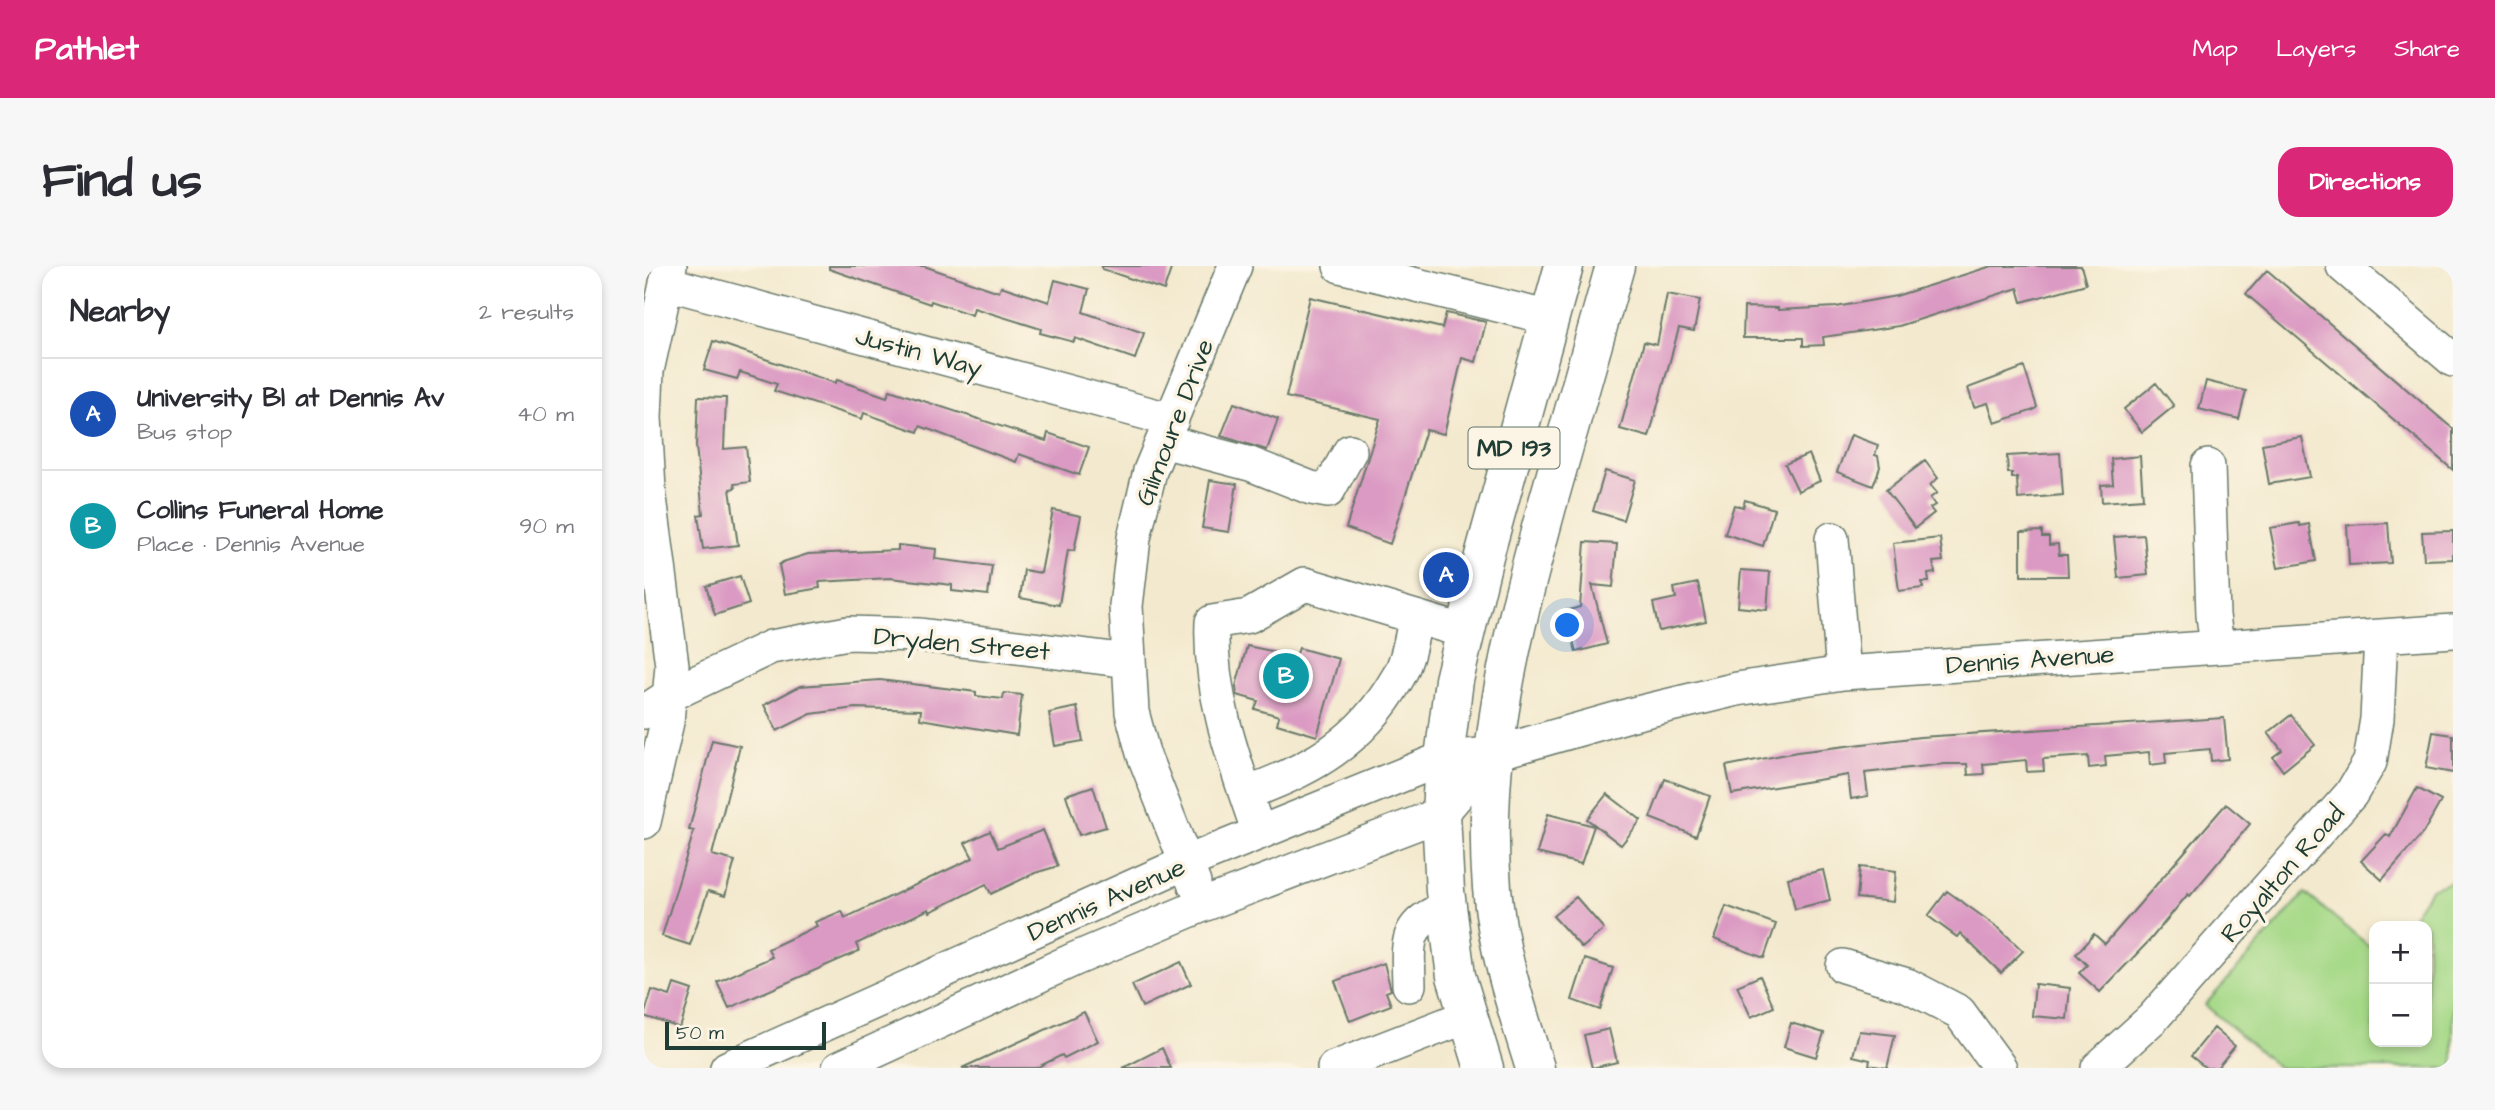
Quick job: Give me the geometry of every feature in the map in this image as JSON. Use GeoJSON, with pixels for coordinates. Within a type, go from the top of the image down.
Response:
{"type":"FeatureCollection","features":[{"type":"Feature","properties":{"kind":"main road","name":"MD 193"},"geometry":{"type":"LineString","coordinates":[[1484,1068],[1456,976],[1447,908],[1441,814],[1444,758],[1454,680],[1564,266]]}},
{"type":"Feature","properties":{"kind":"main road","name":"MD 193"},"geometry":{"type":"LineString","coordinates":[[1535,1068],[1501,946],[1492,890],[1489,838],[1492,754],[1513,631],[1615,266]]}},
{"type":"Feature","properties":{"kind":"street","name":"Gilmoure Drive"},"geometry":{"type":"LineString","coordinates":[[1203,905],[1143,753],[1132,712],[1126,606],[1133,538],[1150,471],[1235,266]]}},
{"type":"Feature","properties":{"kind":"street"},"geometry":{"type":"LineString","coordinates":[[1340,266],[1550,318]]}},
{"type":"Feature","properties":{"kind":"street"},"geometry":{"type":"LineString","coordinates":[[2343,266],[2453,360]]}},
{"type":"Feature","properties":{"kind":"street","name":"Justin Way"},"geometry":{"type":"LineString","coordinates":[[668,274],[1167,430],[1311,488],[1328,491],[1350,451]]}},
{"type":"Feature","properties":{"kind":"street"},"geometry":{"type":"LineString","coordinates":[[644,822],[657,704],[672,665],[649,490],[645,417],[647,370],[668,274]]}},
{"type":"Feature","properties":{"kind":"street"},"geometry":{"type":"LineString","coordinates":[[2208,466],[2213,615],[2217,648]]}},
{"type":"Feature","properties":{"kind":"street"},"geometry":{"type":"LineString","coordinates":[[1832,539],[1843,673]]}},
{"type":"Feature","properties":{"kind":"street"},"geometry":{"type":"LineString","coordinates":[[1259,833],[1215,696],[1211,656],[1212,622],[1249,616],[1305,584],[1466,632]]}},
{"type":"Feature","properties":{"kind":"street"},"geometry":{"type":"LineString","coordinates":[[1245,793],[1324,760],[1353,736],[1399,677],[1416,617]]}},
{"type":"Feature","properties":{"kind":"street","name":"Dennis Avenue"},"geometry":{"type":"LineString","coordinates":[[727,1068],[1185,863],[1444,758],[1492,754],[1542,738],[1737,689],[1843,673],[2453,631]]}},
{"type":"Feature","properties":{"kind":"street","name":"Dryden Street"},"geometry":{"type":"LineString","coordinates":[[657,704],[771,647],[848,633],[919,635],[1129,661]]}},
{"type":"Feature","properties":{"kind":"street","name":"Royalton Road"},"geometry":{"type":"LineString","coordinates":[[2098,1068],[2153,1018],[2351,794],[2370,762],[2377,719],[2381,636]]}},
{"type":"Feature","properties":{"kind":"street","name":"Dennis Avenue"},"geometry":{"type":"LineString","coordinates":[[839,1068],[1075,959],[1203,905],[1441,814],[1492,754]]}},
{"type":"Feature","properties":{"kind":"street"},"geometry":{"type":"LineString","coordinates":[[1409,985],[1409,954],[1415,925],[1430,914],[1447,908]]}},
{"type":"Feature","properties":{"kind":"street"},"geometry":{"type":"LineString","coordinates":[[1843,966],[1908,985],[1959,1012],[2000,1068]]}},
{"type":"Feature","properties":{"kind":"street"},"geometry":{"type":"LineString","coordinates":[[1334,1068],[1468,1016]]}},
{"type":"Feature","properties":{"kind":"green space"},"geometry":{"type":"Polygon","coordinates":[[[2453,881],[2453,1068],[2279,1068],[2205,1005],[2305,893],[2369,946],[2369,1047],[2432,1047],[2432,921],[2409,921],[2431,889],[2453,881]]]}},
{"type":"Feature","properties":{"kind":"building"},"geometry":{"type":"Polygon","coordinates":[[[829,266],[924,266],[999,292],[1001,286],[1049,302],[1055,280],[1089,289],[1083,312],[1144,333],[1135,359],[1075,338],[1074,342],[1040,333],[1041,329],[974,308],[972,315],[931,301],[930,304],[829,269],[829,266]]]}},
{"type":"Feature","properties":{"kind":"building"},"geometry":{"type":"Polygon","coordinates":[[[1102,266],[1172,266],[1164,290],[1102,269],[1102,266]]]}},
{"type":"Feature","properties":{"kind":"building"},"geometry":{"type":"Polygon","coordinates":[[[1992,266],[2081,266],[2086,284],[2022,302],[2018,288],[1899,326],[1823,337],[1824,345],[1803,346],[1803,338],[1743,338],[1744,307],[1778,310],[1836,307],[1896,296],[1992,266]]]}},
{"type":"Feature","properties":{"kind":"building"},"geometry":{"type":"Polygon","coordinates":[[[2267,270],[2453,429],[2453,470],[2246,294],[2267,270]]]}},
{"type":"Feature","properties":{"kind":"building"},"geometry":{"type":"Polygon","coordinates":[[[1667,294],[1700,300],[1694,331],[1679,328],[1649,437],[1620,429],[1644,342],[1657,345],[1667,294]]]}},
{"type":"Feature","properties":{"kind":"building"},"geometry":{"type":"Polygon","coordinates":[[[1310,297],[1442,328],[1446,313],[1486,322],[1476,362],[1462,358],[1444,434],[1426,430],[1390,544],[1346,528],[1380,419],[1286,397],[1310,297]]]}},
{"type":"Feature","properties":{"kind":"building"},"geometry":{"type":"Polygon","coordinates":[[[713,341],[835,383],[837,380],[887,397],[890,390],[1046,441],[1048,433],[1089,447],[1079,475],[1019,454],[1016,462],[920,426],[918,432],[864,413],[862,419],[774,391],[777,384],[740,372],[737,379],[704,370],[713,341]]]}},
{"type":"Feature","properties":{"kind":"building"},"geometry":{"type":"Polygon","coordinates":[[[2024,367],[2037,407],[2034,410],[1995,423],[1988,403],[1974,407],[1968,388],[2024,367]]]}},
{"type":"Feature","properties":{"kind":"building"},"geometry":{"type":"Polygon","coordinates":[[[2206,381],[2246,391],[2239,419],[2199,409],[2206,381]]]}},
{"type":"Feature","properties":{"kind":"building"},"geometry":{"type":"Polygon","coordinates":[[[2156,383],[2174,406],[2142,432],[2124,409],[2156,383]]]}},
{"type":"Feature","properties":{"kind":"building"},"geometry":{"type":"Polygon","coordinates":[[[698,397],[726,398],[724,449],[746,447],[750,482],[734,484],[735,488],[730,489],[738,545],[703,549],[698,515],[703,514],[696,446],[698,397]]]}},
{"type":"Feature","properties":{"kind":"building"},"geometry":{"type":"Polygon","coordinates":[[[1234,403],[1278,419],[1267,450],[1221,436],[1234,403]]]}},
{"type":"Feature","properties":{"kind":"building"},"geometry":{"type":"Polygon","coordinates":[[[1851,435],[1878,445],[1875,455],[1878,456],[1880,467],[1873,486],[1837,472],[1851,435]]]}},
{"type":"Feature","properties":{"kind":"building"},"geometry":{"type":"Polygon","coordinates":[[[2302,437],[2310,477],[2269,484],[2262,444],[2302,437]]]}},
{"type":"Feature","properties":{"kind":"building"},"geometry":{"type":"Polygon","coordinates":[[[2060,453],[2063,495],[2018,499],[2017,478],[2012,478],[2012,473],[2008,473],[2007,456],[2060,453]]]}},
{"type":"Feature","properties":{"kind":"building"},"geometry":{"type":"Polygon","coordinates":[[[1809,454],[1820,481],[1798,491],[1785,464],[1809,454]]]}},
{"type":"Feature","properties":{"kind":"building"},"geometry":{"type":"Polygon","coordinates":[[[2140,456],[2143,499],[2102,502],[2101,485],[2113,484],[2111,459],[2140,456]]]}},
{"type":"Feature","properties":{"kind":"building"},"geometry":{"type":"Polygon","coordinates":[[[1925,461],[1938,478],[1930,485],[1937,493],[1930,498],[1935,505],[1930,508],[1934,513],[1915,528],[1886,490],[1925,461]]]}},
{"type":"Feature","properties":{"kind":"building"},"geometry":{"type":"Polygon","coordinates":[[[1605,471],[1635,480],[1623,520],[1593,511],[1605,471]]]}},
{"type":"Feature","properties":{"kind":"building"},"geometry":{"type":"Polygon","coordinates":[[[1210,480],[1237,484],[1229,532],[1202,528],[1210,480]]]}},
{"type":"Feature","properties":{"kind":"building"},"geometry":{"type":"Polygon","coordinates":[[[1745,500],[1774,509],[1763,546],[1725,534],[1734,505],[1743,507],[1745,500]]]}},
{"type":"Feature","properties":{"kind":"building"},"geometry":{"type":"Polygon","coordinates":[[[1053,510],[1081,516],[1074,551],[1068,550],[1059,605],[1020,598],[1024,570],[1041,573],[1053,510]]]}},
{"type":"Feature","properties":{"kind":"building"},"geometry":{"type":"Polygon","coordinates":[[[2299,523],[2300,526],[2309,524],[2316,561],[2278,568],[2270,528],[2299,523]]]}},
{"type":"Feature","properties":{"kind":"building"},"geometry":{"type":"Polygon","coordinates":[[[2388,523],[2391,563],[2349,565],[2347,525],[2388,523]]]}},
{"type":"Feature","properties":{"kind":"building"},"geometry":{"type":"Polygon","coordinates":[[[2042,531],[2042,537],[2049,537],[2049,545],[2058,544],[2059,555],[2067,555],[2068,576],[2021,576],[2021,532],[2042,531]]]}},
{"type":"Feature","properties":{"kind":"building"},"geometry":{"type":"Polygon","coordinates":[[[2453,531],[2453,559],[2424,560],[2422,532],[2453,531]]]}},
{"type":"Feature","properties":{"kind":"building"},"geometry":{"type":"Polygon","coordinates":[[[2144,535],[2148,575],[2118,578],[2114,537],[2144,535]]]}},
{"type":"Feature","properties":{"kind":"building"},"geometry":{"type":"Polygon","coordinates":[[[1940,538],[1943,561],[1933,562],[1935,573],[1928,574],[1929,582],[1922,582],[1923,588],[1899,591],[1893,543],[1940,538]]]}},
{"type":"Feature","properties":{"kind":"building"},"geometry":{"type":"Polygon","coordinates":[[[1585,542],[1617,544],[1613,587],[1592,585],[1607,644],[1576,652],[1566,611],[1580,607],[1585,542]]]}},
{"type":"Feature","properties":{"kind":"building"},"geometry":{"type":"Polygon","coordinates":[[[898,545],[936,549],[935,559],[992,566],[988,595],[952,591],[952,585],[890,578],[819,582],[820,588],[785,594],[779,565],[783,562],[808,554],[898,550],[898,545]]]}},
{"type":"Feature","properties":{"kind":"building"},"geometry":{"type":"Polygon","coordinates":[[[1741,570],[1770,572],[1767,610],[1738,607],[1741,570]]]}},
{"type":"Feature","properties":{"kind":"building"},"geometry":{"type":"Polygon","coordinates":[[[740,576],[749,604],[715,615],[706,586],[740,576]]]}},
{"type":"Feature","properties":{"kind":"building"},"geometry":{"type":"Polygon","coordinates":[[[1698,583],[1706,621],[1659,631],[1653,603],[1676,598],[1674,588],[1698,583]]]}},
{"type":"Feature","properties":{"kind":"building"},"geometry":{"type":"Polygon","coordinates":[[[1247,646],[1296,656],[1299,648],[1339,659],[1317,736],[1277,724],[1279,716],[1255,709],[1258,701],[1237,695],[1236,686],[1247,646]]]}},
{"type":"Feature","properties":{"kind":"building"},"geometry":{"type":"Polygon","coordinates":[[[880,680],[976,692],[976,696],[1003,699],[1004,693],[1022,695],[1017,735],[920,719],[921,710],[855,708],[811,714],[777,731],[764,705],[800,686],[880,680]]]}},
{"type":"Feature","properties":{"kind":"building"},"geometry":{"type":"Polygon","coordinates":[[[1077,707],[1083,741],[1055,746],[1049,713],[1077,707]]]}},
{"type":"Feature","properties":{"kind":"building"},"geometry":{"type":"Polygon","coordinates":[[[2291,715],[2315,745],[2283,771],[2273,757],[2282,750],[2268,733],[2291,715]]]}},
{"type":"Feature","properties":{"kind":"building"},"geometry":{"type":"Polygon","coordinates":[[[2224,718],[2228,759],[2211,761],[2210,749],[2165,753],[2166,763],[2150,765],[2149,752],[2105,756],[2106,766],[2089,768],[2088,756],[2043,759],[2044,771],[2027,772],[2026,760],[1983,764],[1984,774],[1968,775],[1967,764],[1945,764],[1865,773],[1868,796],[1851,799],[1848,775],[1732,794],[1726,766],[1797,752],[1920,737],[2224,718]]]}},
{"type":"Feature","properties":{"kind":"building"},"geometry":{"type":"Polygon","coordinates":[[[2433,732],[2453,735],[2453,773],[2426,768],[2433,732]]]}},
{"type":"Feature","properties":{"kind":"building"},"geometry":{"type":"Polygon","coordinates":[[[712,740],[740,746],[712,855],[735,861],[725,896],[708,891],[690,945],[662,936],[694,831],[689,830],[712,740]]]}},
{"type":"Feature","properties":{"kind":"building"},"geometry":{"type":"Polygon","coordinates":[[[1665,779],[1710,796],[1696,836],[1650,818],[1665,779]]]}},
{"type":"Feature","properties":{"kind":"building"},"geometry":{"type":"Polygon","coordinates":[[[1093,786],[1106,827],[1079,835],[1066,795],[1093,786]]]}},
{"type":"Feature","properties":{"kind":"building"},"geometry":{"type":"Polygon","coordinates":[[[2417,788],[2441,801],[2423,833],[2382,880],[2361,861],[2386,834],[2390,837],[2417,788]]]}},
{"type":"Feature","properties":{"kind":"building"},"geometry":{"type":"Polygon","coordinates":[[[1607,794],[1641,820],[1621,845],[1587,819],[1607,794]]]}},
{"type":"Feature","properties":{"kind":"building"},"geometry":{"type":"Polygon","coordinates":[[[2226,804],[2250,824],[2190,896],[2188,894],[2150,940],[2100,992],[2079,973],[2087,965],[2076,954],[2094,934],[2105,944],[2226,804]]]}},
{"type":"Feature","properties":{"kind":"building"},"geometry":{"type":"Polygon","coordinates":[[[1548,814],[1594,826],[1581,864],[1537,853],[1548,814]]]}},
{"type":"Feature","properties":{"kind":"building"},"geometry":{"type":"Polygon","coordinates":[[[1043,830],[1058,866],[1035,873],[991,894],[986,884],[856,944],[859,951],[729,1008],[717,982],[772,957],[768,949],[817,926],[815,922],[842,911],[845,918],[973,858],[965,843],[990,831],[998,848],[1043,830]]]}},
{"type":"Feature","properties":{"kind":"building"},"geometry":{"type":"Polygon","coordinates":[[[1860,867],[1896,871],[1893,902],[1857,898],[1860,867]]]}},
{"type":"Feature","properties":{"kind":"building"},"geometry":{"type":"Polygon","coordinates":[[[1823,870],[1830,900],[1795,909],[1788,878],[1823,870]]]}},
{"type":"Feature","properties":{"kind":"building"},"geometry":{"type":"Polygon","coordinates":[[[1947,891],[2000,929],[2023,951],[2001,973],[1960,933],[1957,937],[1928,916],[1947,891]]]}},
{"type":"Feature","properties":{"kind":"building"},"geometry":{"type":"Polygon","coordinates":[[[1576,897],[1604,929],[1582,948],[1553,916],[1576,897]]]}},
{"type":"Feature","properties":{"kind":"building"},"geometry":{"type":"Polygon","coordinates":[[[1726,906],[1776,924],[1764,958],[1714,939],[1726,906]]]}},
{"type":"Feature","properties":{"kind":"building"},"geometry":{"type":"Polygon","coordinates":[[[1585,959],[1613,968],[1600,1010],[1572,1000],[1585,959]]]}},
{"type":"Feature","properties":{"kind":"building"},"geometry":{"type":"Polygon","coordinates":[[[1181,962],[1191,984],[1142,1007],[1132,985],[1181,962]]]}},
{"type":"Feature","properties":{"kind":"building"},"geometry":{"type":"Polygon","coordinates":[[[1384,963],[1391,990],[1386,992],[1391,1005],[1350,1021],[1335,981],[1384,963]]]}},
{"type":"Feature","properties":{"kind":"building"},"geometry":{"type":"Polygon","coordinates":[[[1760,976],[1774,1007],[1751,1017],[1737,986],[1760,976]]]}},
{"type":"Feature","properties":{"kind":"building"},"geometry":{"type":"Polygon","coordinates":[[[674,984],[692,990],[680,1028],[644,1016],[652,990],[670,996],[674,984]]]}},
{"type":"Feature","properties":{"kind":"building"},"geometry":{"type":"Polygon","coordinates":[[[2035,984],[2070,988],[2067,1019],[2032,1016],[2035,984]]]}},
{"type":"Feature","properties":{"kind":"building"},"geometry":{"type":"Polygon","coordinates":[[[1084,1012],[1098,1041],[1064,1058],[1062,1055],[1036,1068],[962,1068],[1084,1012]]]}},
{"type":"Feature","properties":{"kind":"building"},"geometry":{"type":"Polygon","coordinates":[[[1791,1023],[1824,1033],[1816,1057],[1784,1047],[1791,1023]]]}},
{"type":"Feature","properties":{"kind":"building"},"geometry":{"type":"Polygon","coordinates":[[[2214,1028],[2235,1046],[2217,1068],[2206,1068],[2191,1056],[2214,1028]]]}},
{"type":"Feature","properties":{"kind":"building"},"geometry":{"type":"Polygon","coordinates":[[[1609,1029],[1617,1062],[1592,1068],[1584,1035],[1609,1029]]]}},
{"type":"Feature","properties":{"kind":"building"},"geometry":{"type":"Polygon","coordinates":[[[1859,1031],[1895,1035],[1887,1068],[1869,1065],[1870,1060],[1853,1056],[1859,1031]]]}},
{"type":"Feature","properties":{"kind":"building"},"geometry":{"type":"Polygon","coordinates":[[[1162,1048],[1171,1068],[1123,1068],[1162,1048]]]}},
{"type":"Feature","properties":{"kind":"place","name":"University Bl at Dennis Av"},"geometry":{"type":"Point","coordinates":[1446,575]}},
{"type":"Feature","properties":{"kind":"place","name":"Collins Funeral Home"},"geometry":{"type":"Point","coordinates":[1286,676]}}]}
